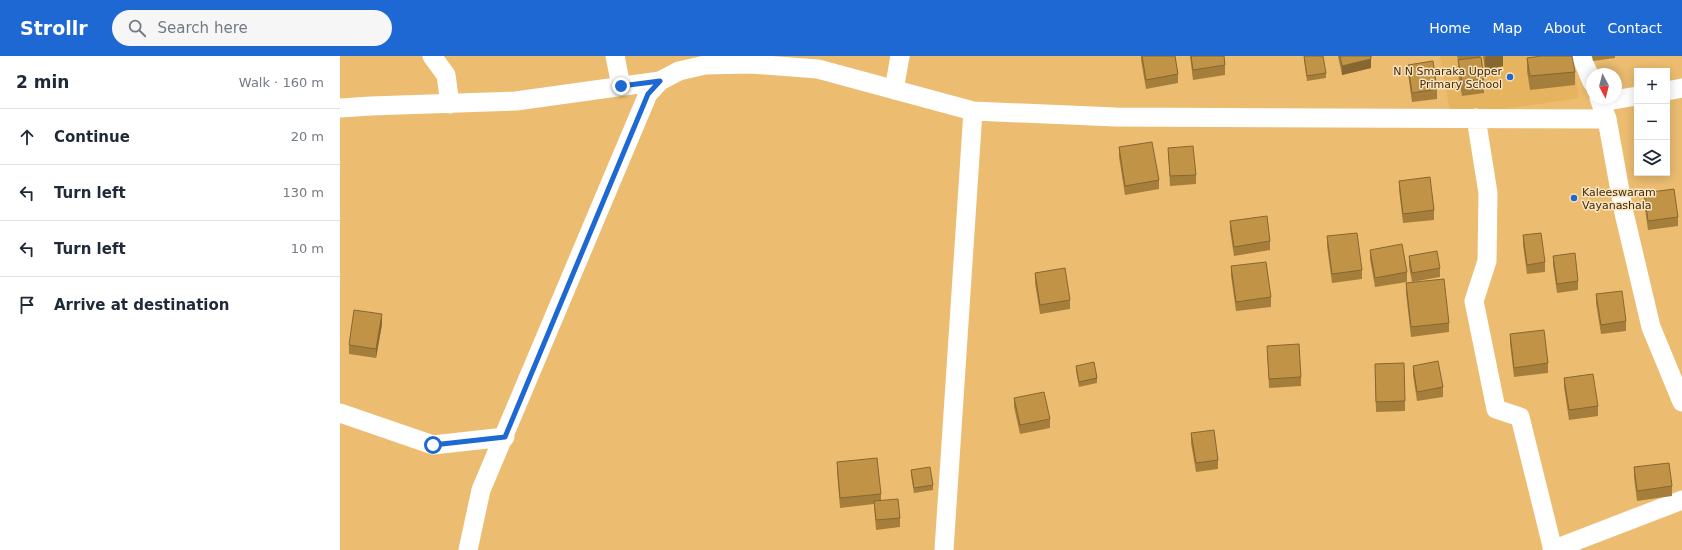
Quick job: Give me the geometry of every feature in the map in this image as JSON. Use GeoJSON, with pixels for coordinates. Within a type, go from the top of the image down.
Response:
{"type":"FeatureCollection","features":[{"type":"Feature","properties":{"kind":"street"},"geometry":{"type":"LineString","coordinates":[[432,56],[446,75],[450,104]]}},
{"type":"Feature","properties":{"kind":"street"},"geometry":{"type":"LineString","coordinates":[[615,56],[621,86]]}},
{"type":"Feature","properties":{"kind":"street"},"geometry":{"type":"LineString","coordinates":[[894,90],[900,56]]}},
{"type":"Feature","properties":{"kind":"street"},"geometry":{"type":"LineString","coordinates":[[1581,56],[1586,68]]}},
{"type":"Feature","properties":{"kind":"street"},"geometry":{"type":"LineString","coordinates":[[468,550],[481,490],[505,437],[648,94],[660,81],[679,71],[706,65],[751,64],[818,69],[974,111],[1116,117],[1476,118],[1602,107],[1634,97]]}},
{"type":"Feature","properties":{"kind":"street"},"geometry":{"type":"LineString","coordinates":[[340,108],[516,101],[660,81]]}},
{"type":"Feature","properties":{"kind":"street"},"geometry":{"type":"LineString","coordinates":[[1670,90],[1682,88]]}},
{"type":"Feature","properties":{"kind":"street"},"geometry":{"type":"LineString","coordinates":[[1602,107],[1624,213],[1651,327],[1682,402]]}},
{"type":"Feature","properties":{"kind":"street"},"geometry":{"type":"LineString","coordinates":[[944,550],[974,111]]}},
{"type":"Feature","properties":{"kind":"street"},"geometry":{"type":"LineString","coordinates":[[1476,118],[1488,193],[1487,261],[1474,301],[1496,409],[1520,417],[1552,550],[1682,500]]}},
{"type":"Feature","properties":{"kind":"street"},"geometry":{"type":"LineString","coordinates":[[340,413],[433,445],[505,437]]}},
{"type":"Feature","properties":{"kind":"shaded area","name":"N N Smaraka Upper Primary School"},"geometry":{"type":"Polygon","coordinates":[[[1440,56],[1573,56],[1579,98],[1451,117],[1440,56]]]}},
{"type":"Feature","properties":{"kind":"building"},"geometry":{"type":"Polygon","coordinates":[[[1142,56],[1175,56],[1178,74],[1146,80],[1142,56]]]}},
{"type":"Feature","properties":{"kind":"building"},"geometry":{"type":"Polygon","coordinates":[[[1191,56],[1224,56],[1225,65],[1193,70],[1191,56]]]}},
{"type":"Feature","properties":{"kind":"building"},"geometry":{"type":"Polygon","coordinates":[[[1304,56],[1323,56],[1326,73],[1307,76],[1304,56]]]}},
{"type":"Feature","properties":{"kind":"building"},"geometry":{"type":"Polygon","coordinates":[[[1340,56],[1371,56],[1371,59],[1342,66],[1340,56]]]}},
{"type":"Feature","properties":{"kind":"building"},"geometry":{"type":"Polygon","coordinates":[[[1541,56],[1572,56],[1575,72],[1530,76],[1527,58],[1541,56]]]}},
{"type":"Feature","properties":{"kind":"building"},"geometry":{"type":"Polygon","coordinates":[[[1481,57],[1484,79],[1462,82],[1458,60],[1481,57]]]}},
{"type":"Feature","properties":{"kind":"building"},"geometry":{"type":"Polygon","coordinates":[[[1433,61],[1437,89],[1412,93],[1408,65],[1433,61]]]}},
{"type":"Feature","properties":{"kind":"building"},"geometry":{"type":"Polygon","coordinates":[[[1152,142],[1159,180],[1125,186],[1119,147],[1152,142]]]}},
{"type":"Feature","properties":{"kind":"building"},"geometry":{"type":"Polygon","coordinates":[[[1193,146],[1196,175],[1170,176],[1168,148],[1193,146]]]}},
{"type":"Feature","properties":{"kind":"building"},"geometry":{"type":"Polygon","coordinates":[[[1430,177],[1434,210],[1403,214],[1399,181],[1430,177]]]}},
{"type":"Feature","properties":{"kind":"building"},"geometry":{"type":"Polygon","coordinates":[[[1674,189],[1678,217],[1648,221],[1644,193],[1674,189]]]}},
{"type":"Feature","properties":{"kind":"building"},"geometry":{"type":"Polygon","coordinates":[[[1267,216],[1270,241],[1234,247],[1230,221],[1267,216]]]}},
{"type":"Feature","properties":{"kind":"building"},"geometry":{"type":"Polygon","coordinates":[[[1357,233],[1362,270],[1332,274],[1327,236],[1357,233]]]}},
{"type":"Feature","properties":{"kind":"building"},"geometry":{"type":"Polygon","coordinates":[[[1541,233],[1545,262],[1527,265],[1523,235],[1541,233]]]}},
{"type":"Feature","properties":{"kind":"building"},"geometry":{"type":"Polygon","coordinates":[[[1402,244],[1407,272],[1375,278],[1370,250],[1402,244]]]}},
{"type":"Feature","properties":{"kind":"building"},"geometry":{"type":"Polygon","coordinates":[[[1437,251],[1440,268],[1412,273],[1409,256],[1437,251]]]}},
{"type":"Feature","properties":{"kind":"building"},"geometry":{"type":"Polygon","coordinates":[[[1575,253],[1578,281],[1557,284],[1553,256],[1575,253]]]}},
{"type":"Feature","properties":{"kind":"building"},"geometry":{"type":"Polygon","coordinates":[[[1266,262],[1271,297],[1236,302],[1231,266],[1266,262]]]}},
{"type":"Feature","properties":{"kind":"building"},"geometry":{"type":"Polygon","coordinates":[[[1065,268],[1070,300],[1040,305],[1035,273],[1065,268]]]}},
{"type":"Feature","properties":{"kind":"building"},"geometry":{"type":"Polygon","coordinates":[[[1444,279],[1449,323],[1411,327],[1406,283],[1444,279]]]}},
{"type":"Feature","properties":{"kind":"building"},"geometry":{"type":"Polygon","coordinates":[[[1622,291],[1626,321],[1601,325],[1596,294],[1622,291]]]}},
{"type":"Feature","properties":{"kind":"building"},"geometry":{"type":"Polygon","coordinates":[[[354,310],[382,314],[376,349],[349,345],[354,310]]]}},
{"type":"Feature","properties":{"kind":"building"},"geometry":{"type":"Polygon","coordinates":[[[1544,330],[1548,363],[1514,368],[1510,334],[1544,330]]]}},
{"type":"Feature","properties":{"kind":"building"},"geometry":{"type":"Polygon","coordinates":[[[1299,344],[1301,377],[1269,379],[1267,346],[1299,344]]]}},
{"type":"Feature","properties":{"kind":"building"},"geometry":{"type":"Polygon","coordinates":[[[1438,361],[1443,387],[1417,392],[1413,366],[1438,361]]]}},
{"type":"Feature","properties":{"kind":"building"},"geometry":{"type":"Polygon","coordinates":[[[1094,362],[1097,378],[1079,382],[1076,366],[1094,362]]]}},
{"type":"Feature","properties":{"kind":"building"},"geometry":{"type":"Polygon","coordinates":[[[1404,363],[1405,401],[1376,402],[1375,364],[1404,363]]]}},
{"type":"Feature","properties":{"kind":"building"},"geometry":{"type":"Polygon","coordinates":[[[1593,374],[1598,406],[1569,410],[1564,378],[1593,374]]]}},
{"type":"Feature","properties":{"kind":"building"},"geometry":{"type":"Polygon","coordinates":[[[1044,392],[1050,419],[1020,425],[1014,398],[1044,392]]]}},
{"type":"Feature","properties":{"kind":"building"},"geometry":{"type":"Polygon","coordinates":[[[1214,430],[1218,460],[1196,463],[1191,433],[1214,430]]]}},
{"type":"Feature","properties":{"kind":"building"},"geometry":{"type":"Polygon","coordinates":[[[877,458],[881,494],[840,498],[837,462],[877,458]]]}},
{"type":"Feature","properties":{"kind":"building"},"geometry":{"type":"Polygon","coordinates":[[[1669,463],[1672,486],[1637,491],[1634,467],[1669,463]]]}},
{"type":"Feature","properties":{"kind":"building"},"geometry":{"type":"Polygon","coordinates":[[[930,467],[933,485],[914,488],[911,470],[930,467]]]}},
{"type":"Feature","properties":{"kind":"building"},"geometry":{"type":"Polygon","coordinates":[[[898,499],[900,518],[876,520],[874,501],[898,499]]]}},
{"type":"Feature","properties":{"kind":"place","name":"N N Smaraka Upper Primary School"},"geometry":{"type":"Point","coordinates":[1510,77]}},
{"type":"Feature","properties":{"kind":"place","name":"Kaleeswaram Vayanashala"},"geometry":{"type":"Point","coordinates":[1574,198]}},
{"type":"Feature","properties":{"kind":"route"},"geometry":{"type":"LineString","coordinates":[[433,445],[505,437],[648,94],[660,81],[621,86]]}}]}
